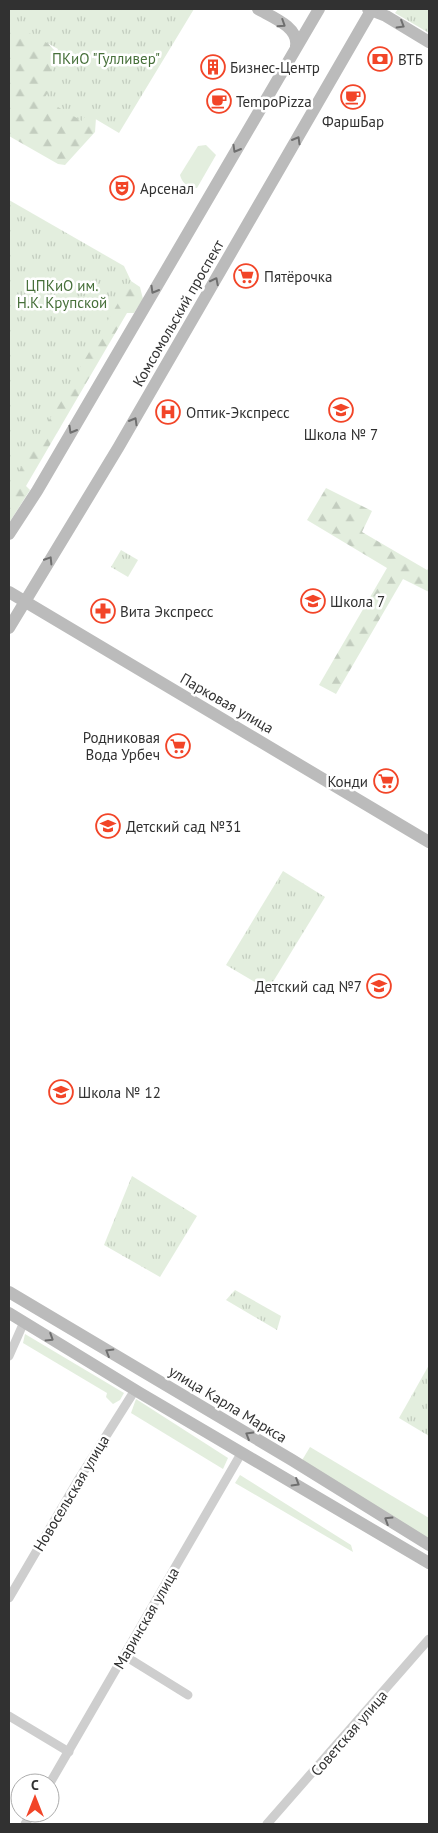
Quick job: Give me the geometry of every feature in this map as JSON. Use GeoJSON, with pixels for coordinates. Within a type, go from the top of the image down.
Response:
{"type":"FeatureCollection","features":[{"type":"Feature","properties":{"kind":"main road"},"geometry":{"type":"LineString","coordinates":[[258,9],[289,28],[294,34],[296,46]]}},
{"type":"Feature","properties":{"kind":"main road"},"geometry":{"type":"LineString","coordinates":[[9,534],[52,465],[319,9]]}},
{"type":"Feature","properties":{"kind":"main road"},"geometry":{"type":"LineString","coordinates":[[370,9],[386,16],[429,42]]}},
{"type":"Feature","properties":{"kind":"main road","name":"Комсомольский проспект"},"geometry":{"type":"LineString","coordinates":[[9,628],[118,448],[370,9]]}},
{"type":"Feature","properties":{"kind":"main road","name":"Парковая улица"},"geometry":{"type":"LineString","coordinates":[[9,592],[429,842]]}},
{"type":"Feature","properties":{"kind":"main road","name":"улица Карла Маркса"},"geometry":{"type":"LineString","coordinates":[[9,1292],[429,1545]]}},
{"type":"Feature","properties":{"kind":"main road"},"geometry":{"type":"LineString","coordinates":[[9,1313],[193,1425],[429,1563]]}},
{"type":"Feature","properties":{"kind":"main road"},"geometry":{"type":"LineString","coordinates":[[193,1425],[204,1408]]}},
{"type":"Feature","properties":{"kind":"street"},"geometry":{"type":"LineString","coordinates":[[9,1356],[24,1322]]}},
{"type":"Feature","properties":{"kind":"street","name":"Новосельская улица"},"geometry":{"type":"LineString","coordinates":[[9,1598],[77,1482],[135,1390]]}},
{"type":"Feature","properties":{"kind":"street","name":"Маринская улица"},"geometry":{"type":"LineString","coordinates":[[56,1773],[242,1452]]}},
{"type":"Feature","properties":{"kind":"street","name":"Советская улица"},"geometry":{"type":"LineString","coordinates":[[266,1824],[299,1790],[429,1639]]}},
{"type":"Feature","properties":{"kind":"street"},"geometry":{"type":"LineString","coordinates":[[125,1656],[188,1695]]}},
{"type":"Feature","properties":{"kind":"street"},"geometry":{"type":"LineString","coordinates":[[9,1716],[69,1752]]}},
{"type":"Feature","properties":{"kind":"green space","name":"ПКиО \"Гулливер\""},"geometry":{"type":"Polygon","coordinates":[[[9,9],[194,9],[119,133],[87,114],[82,121],[44,99],[48,92],[45,90],[58,49],[9,22],[9,9]]]}},
{"type":"Feature","properties":{"kind":"green space"},"geometry":{"type":"Polygon","coordinates":[[[398,9],[429,9],[429,33],[395,13],[398,9]]]}},
{"type":"Feature","properties":{"kind":"green space"},"geometry":{"type":"Polygon","coordinates":[[[9,18],[42,37],[55,51],[59,67],[96,118],[95,132],[65,165],[58,164],[9,136],[9,18]]]}},
{"type":"Feature","properties":{"kind":"green space"},"geometry":{"type":"Polygon","coordinates":[[[206,145],[216,155],[197,188],[191,188],[184,183],[180,175],[198,146],[206,145]]]}},
{"type":"Feature","properties":{"kind":"green space","name":"ЦПКиО им. Н.К. Крупской"},"geometry":{"type":"Polygon","coordinates":[[[9,200],[124,266],[131,281],[9,488],[9,200]]]}},
{"type":"Feature","properties":{"kind":"green space"},"geometry":{"type":"Polygon","coordinates":[[[131,281],[140,287],[143,299],[134,313],[127,313],[26,486],[30,490],[9,523],[9,479],[104,293],[131,281]]]}},
{"type":"Feature","properties":{"kind":"green space"},"geometry":{"type":"Polygon","coordinates":[[[326,488],[372,511],[362,532],[427,570],[429,568],[429,592],[403,579],[336,694],[319,685],[387,568],[307,520],[326,488]]]}},
{"type":"Feature","properties":{"kind":"green space"},"geometry":{"type":"Polygon","coordinates":[[[121,550],[138,560],[128,577],[111,567],[121,550]]]}},
{"type":"Feature","properties":{"kind":"green space"},"geometry":{"type":"Polygon","coordinates":[[[283,871],[325,897],[268,990],[226,965],[283,871]]]}},
{"type":"Feature","properties":{"kind":"green space"},"geometry":{"type":"Polygon","coordinates":[[[132,1176],[197,1216],[160,1277],[104,1245],[132,1176]]]}},
{"type":"Feature","properties":{"kind":"green space"},"geometry":{"type":"Polygon","coordinates":[[[235,1290],[281,1316],[277,1330],[226,1300],[235,1290]]]}},
{"type":"Feature","properties":{"kind":"green space"},"geometry":{"type":"Polygon","coordinates":[[[25,1334],[124,1393],[120,1400],[113,1404],[106,1397],[107,1393],[23,1343],[25,1334]]]}},
{"type":"Feature","properties":{"kind":"green space"},"geometry":{"type":"Polygon","coordinates":[[[429,1365],[429,1436],[399,1418],[429,1365]]]}},
{"type":"Feature","properties":{"kind":"green space"},"geometry":{"type":"Polygon","coordinates":[[[136,1399],[228,1458],[223,1469],[131,1413],[136,1399]]]}},
{"type":"Feature","properties":{"kind":"green space"},"geometry":{"type":"Polygon","coordinates":[[[310,1447],[429,1518],[429,1539],[301,1462],[310,1447]]]}},
{"type":"Feature","properties":{"kind":"green space"},"geometry":{"type":"Polygon","coordinates":[[[240,1475],[351,1545],[353,1552],[235,1483],[240,1475]]]}},
{"type":"Feature","properties":{"kind":"place","name":"ВТБ"},"geometry":{"type":"Point","coordinates":[380,59]}},
{"type":"Feature","properties":{"kind":"place","name":"Бизнес-Центр"},"geometry":{"type":"Point","coordinates":[213,67]}},
{"type":"Feature","properties":{"kind":"place","name":"ФаршБар"},"geometry":{"type":"Point","coordinates":[353,97]}},
{"type":"Feature","properties":{"kind":"place","name":"TempoPizza"},"geometry":{"type":"Point","coordinates":[219,101]}},
{"type":"Feature","properties":{"kind":"place","name":"Арсенал"},"geometry":{"type":"Point","coordinates":[122,188]}},
{"type":"Feature","properties":{"kind":"place","name":"Пятёрочка"},"geometry":{"type":"Point","coordinates":[246,276]}},
{"type":"Feature","properties":{"kind":"place","name":"Школа № 7"},"geometry":{"type":"Point","coordinates":[341,410]}},
{"type":"Feature","properties":{"kind":"place","name":"Оптик-Экспресс"},"geometry":{"type":"Point","coordinates":[168,412]}},
{"type":"Feature","properties":{"kind":"place","name":"Школа 7"},"geometry":{"type":"Point","coordinates":[313,601]}},
{"type":"Feature","properties":{"kind":"place","name":"Вита Экспресс"},"geometry":{"type":"Point","coordinates":[103,611]}},
{"type":"Feature","properties":{"kind":"place","name":"Родниковая Вода Урбеч"},"geometry":{"type":"Point","coordinates":[178,746]}},
{"type":"Feature","properties":{"kind":"place","name":"Конди"},"geometry":{"type":"Point","coordinates":[386,781]}},
{"type":"Feature","properties":{"kind":"place","name":"Детский сад №31"},"geometry":{"type":"Point","coordinates":[108,826]}},
{"type":"Feature","properties":{"kind":"place","name":"Детский сад №7"},"geometry":{"type":"Point","coordinates":[379,986]}},
{"type":"Feature","properties":{"kind":"place","name":"Школа № 12"},"geometry":{"type":"Point","coordinates":[61,1092]}}]}
